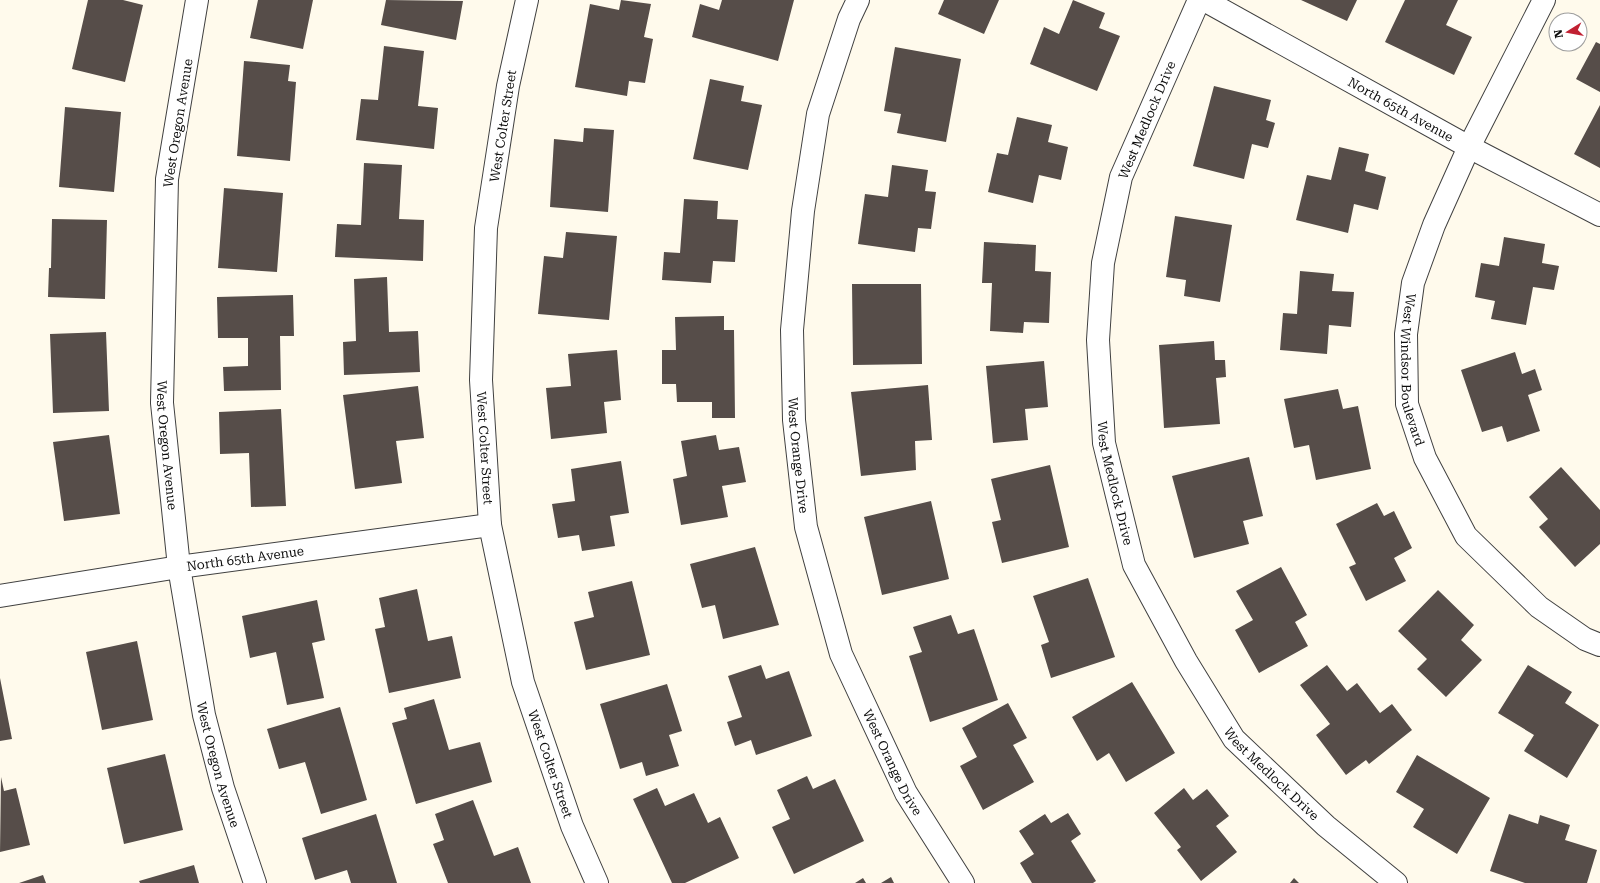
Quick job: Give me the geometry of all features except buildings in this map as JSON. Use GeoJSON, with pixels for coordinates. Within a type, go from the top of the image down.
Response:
{"type":"FeatureCollection","features":[{"type":"Feature","properties":{"kind":"street","name":"West Oregon Avenue"},"geometry":{"type":"LineString","coordinates":[[197,0],[167,179],[162,403],[179,567],[204,715],[223,788],[256,883]]}},
{"type":"Feature","properties":{"kind":"street","name":"West Colter Street"},"geometry":{"type":"LineString","coordinates":[[527,0],[508,86],[486,228],[481,380],[490,525],[523,682],[572,826],[597,883]]}},
{"type":"Feature","properties":{"kind":"street","name":"West Orange Drive"},"geometry":{"type":"LineString","coordinates":[[858,0],[849,19],[818,114],[803,210],[792,330],[794,420],[806,527],[841,654],[906,793],[963,883]]}},
{"type":"Feature","properties":{"kind":"street","name":"West Medlock Drive"},"geometry":{"type":"LineString","coordinates":[[1199,0],[1121,177],[1103,263],[1098,340],[1104,443],[1134,564],[1186,661],[1234,740],[1326,826],[1396,883]]}},
{"type":"Feature","properties":{"kind":"street","name":"North 65th Avenue"},"geometry":{"type":"LineString","coordinates":[[1204,0],[1468,148],[1600,215]]}},
{"type":"Feature","properties":{"kind":"street","name":"West Windsor Boulevard"},"geometry":{"type":"LineString","coordinates":[[1544,0],[1468,148],[1434,225],[1413,283],[1406,334],[1406,404],[1425,458],[1466,536],[1538,607],[1585,640],[1600,645]]}},
{"type":"Feature","properties":{"kind":"street","name":"North 65th Avenue"},"geometry":{"type":"LineString","coordinates":[[0,596],[179,567],[490,525]]}}]}
